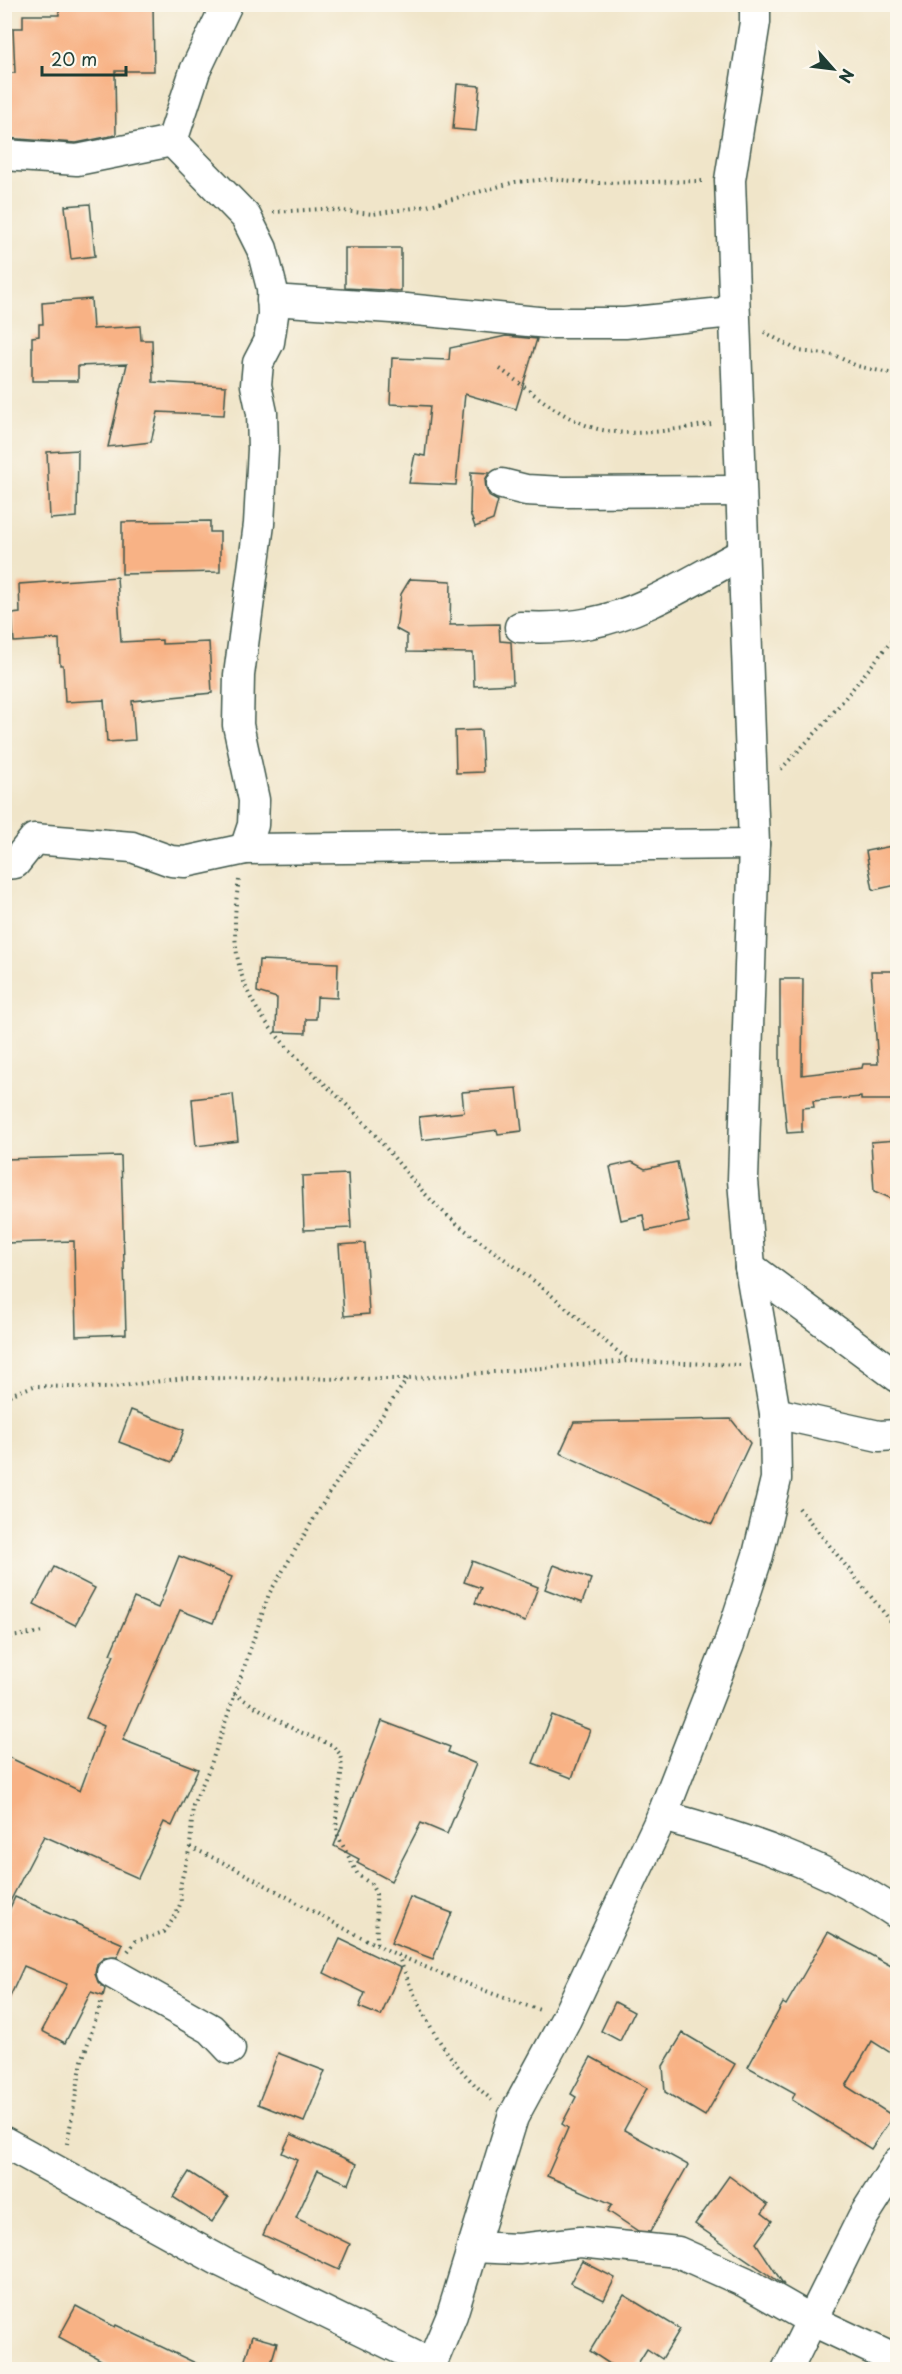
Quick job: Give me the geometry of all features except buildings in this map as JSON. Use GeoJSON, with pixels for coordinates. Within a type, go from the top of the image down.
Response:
{"type":"FeatureCollection","features":[{"type":"Feature","properties":{"kind":"street"},"geometry":{"type":"LineString","coordinates":[[172,141],[195,71],[226,4]]}},
{"type":"Feature","properties":{"kind":"street"},"geometry":{"type":"LineString","coordinates":[[4,2142],[222,2262],[430,2367],[452,2315],[513,2117],[566,2019],[662,1816],[729,1644],[758,1555],[776,1479],[775,1413],[750,1267],[743,1180],[753,843],[732,312],[730,180],[755,22],[755,4]]}},
{"type":"Feature","properties":{"kind":"street"},"geometry":{"type":"LineString","coordinates":[[4,154],[77,160],[172,141]]}},
{"type":"Feature","properties":{"kind":"street"},"geometry":{"type":"LineString","coordinates":[[172,141],[246,217],[262,249],[272,288],[269,342],[258,363],[256,385],[262,413],[259,524],[239,675],[238,725],[254,800],[253,825],[245,849]]}},
{"type":"Feature","properties":{"kind":"street"},"geometry":{"type":"LineString","coordinates":[[272,300],[406,309],[548,323],[625,324],[732,312]]}},
{"type":"Feature","properties":{"kind":"street"},"geometry":{"type":"LineString","coordinates":[[502,484],[526,490],[563,492],[740,491]]}},
{"type":"Feature","properties":{"kind":"street"},"geometry":{"type":"LineString","coordinates":[[520,627],[552,628],[591,623],[655,598],[742,554]]}},
{"type":"Feature","properties":{"kind":"street"},"geometry":{"type":"LineString","coordinates":[[4,864],[15,863],[34,839],[122,846],[171,861],[184,862],[245,849],[753,843]]}},
{"type":"Feature","properties":{"kind":"street"},"geometry":{"type":"LineString","coordinates":[[750,1267],[897,1377]]}},
{"type":"Feature","properties":{"kind":"street"},"geometry":{"type":"LineString","coordinates":[[775,1413],[879,1436],[897,1435]]}},
{"type":"Feature","properties":{"kind":"street"},"geometry":{"type":"LineString","coordinates":[[662,1816],[711,1829],[804,1863],[897,1914]]}},
{"type":"Feature","properties":{"kind":"street"},"geometry":{"type":"LineString","coordinates":[[113,1975],[211,2029],[230,2049]]}},
{"type":"Feature","properties":{"kind":"street"},"geometry":{"type":"LineString","coordinates":[[787,2370],[863,2217],[897,2162]]}},
{"type":"Feature","properties":{"kind":"street"},"geometry":{"type":"LineString","coordinates":[[472,2247],[519,2248],[580,2242],[678,2252],[745,2282],[813,2320],[897,2361]]}},
{"type":"Feature","properties":{"kind":"path"},"geometry":{"type":"LineString","coordinates":[[246,217],[287,209],[373,214],[426,206],[515,182],[551,179],[597,183],[730,180]]}},
{"type":"Feature","properties":{"kind":"path"},"geometry":{"type":"LineString","coordinates":[[732,312],[799,351],[834,355],[857,366],[897,375]]}},
{"type":"Feature","properties":{"kind":"path"},"geometry":{"type":"LineString","coordinates":[[500,369],[563,412],[597,429],[631,432],[737,420]]}},
{"type":"Feature","properties":{"kind":"path"},"geometry":{"type":"LineString","coordinates":[[781,770],[824,724],[897,633]]}},
{"type":"Feature","properties":{"kind":"path"},"geometry":{"type":"LineString","coordinates":[[245,849],[235,908],[235,942],[242,976],[257,1010],[303,1063],[358,1117],[433,1203],[455,1223],[536,1283],[629,1361]]}},
{"type":"Feature","properties":{"kind":"path"},"geometry":{"type":"LineString","coordinates":[[4,1397],[34,1386],[107,1388],[185,1378],[407,1379],[629,1361],[767,1366]]}},
{"type":"Feature","properties":{"kind":"path"},"geometry":{"type":"LineString","coordinates":[[62,2174],[82,2061],[113,1975],[136,1941],[164,1932],[172,1925],[181,1902],[180,1886],[190,1847],[193,1805],[268,1594],[328,1495],[407,1379]]}},
{"type":"Feature","properties":{"kind":"path"},"geometry":{"type":"LineString","coordinates":[[776,1479],[897,1630]]}},
{"type":"Feature","properties":{"kind":"path"},"geometry":{"type":"LineString","coordinates":[[4,1638],[43,1632]]}},
{"type":"Feature","properties":{"kind":"path"},"geometry":{"type":"LineString","coordinates":[[234,1694],[295,1730],[332,1745],[340,1754],[342,1767],[336,1819],[338,1836],[358,1875],[371,1884],[376,1894],[378,1912],[376,1944]]}},
{"type":"Feature","properties":{"kind":"path"},"geometry":{"type":"LineString","coordinates":[[190,1847],[233,1867],[398,1955],[491,1994],[566,2019]]}},
{"type":"Feature","properties":{"kind":"path"},"geometry":{"type":"LineString","coordinates":[[398,1955],[409,1986],[442,2046],[460,2071],[513,2117]]}}]}
